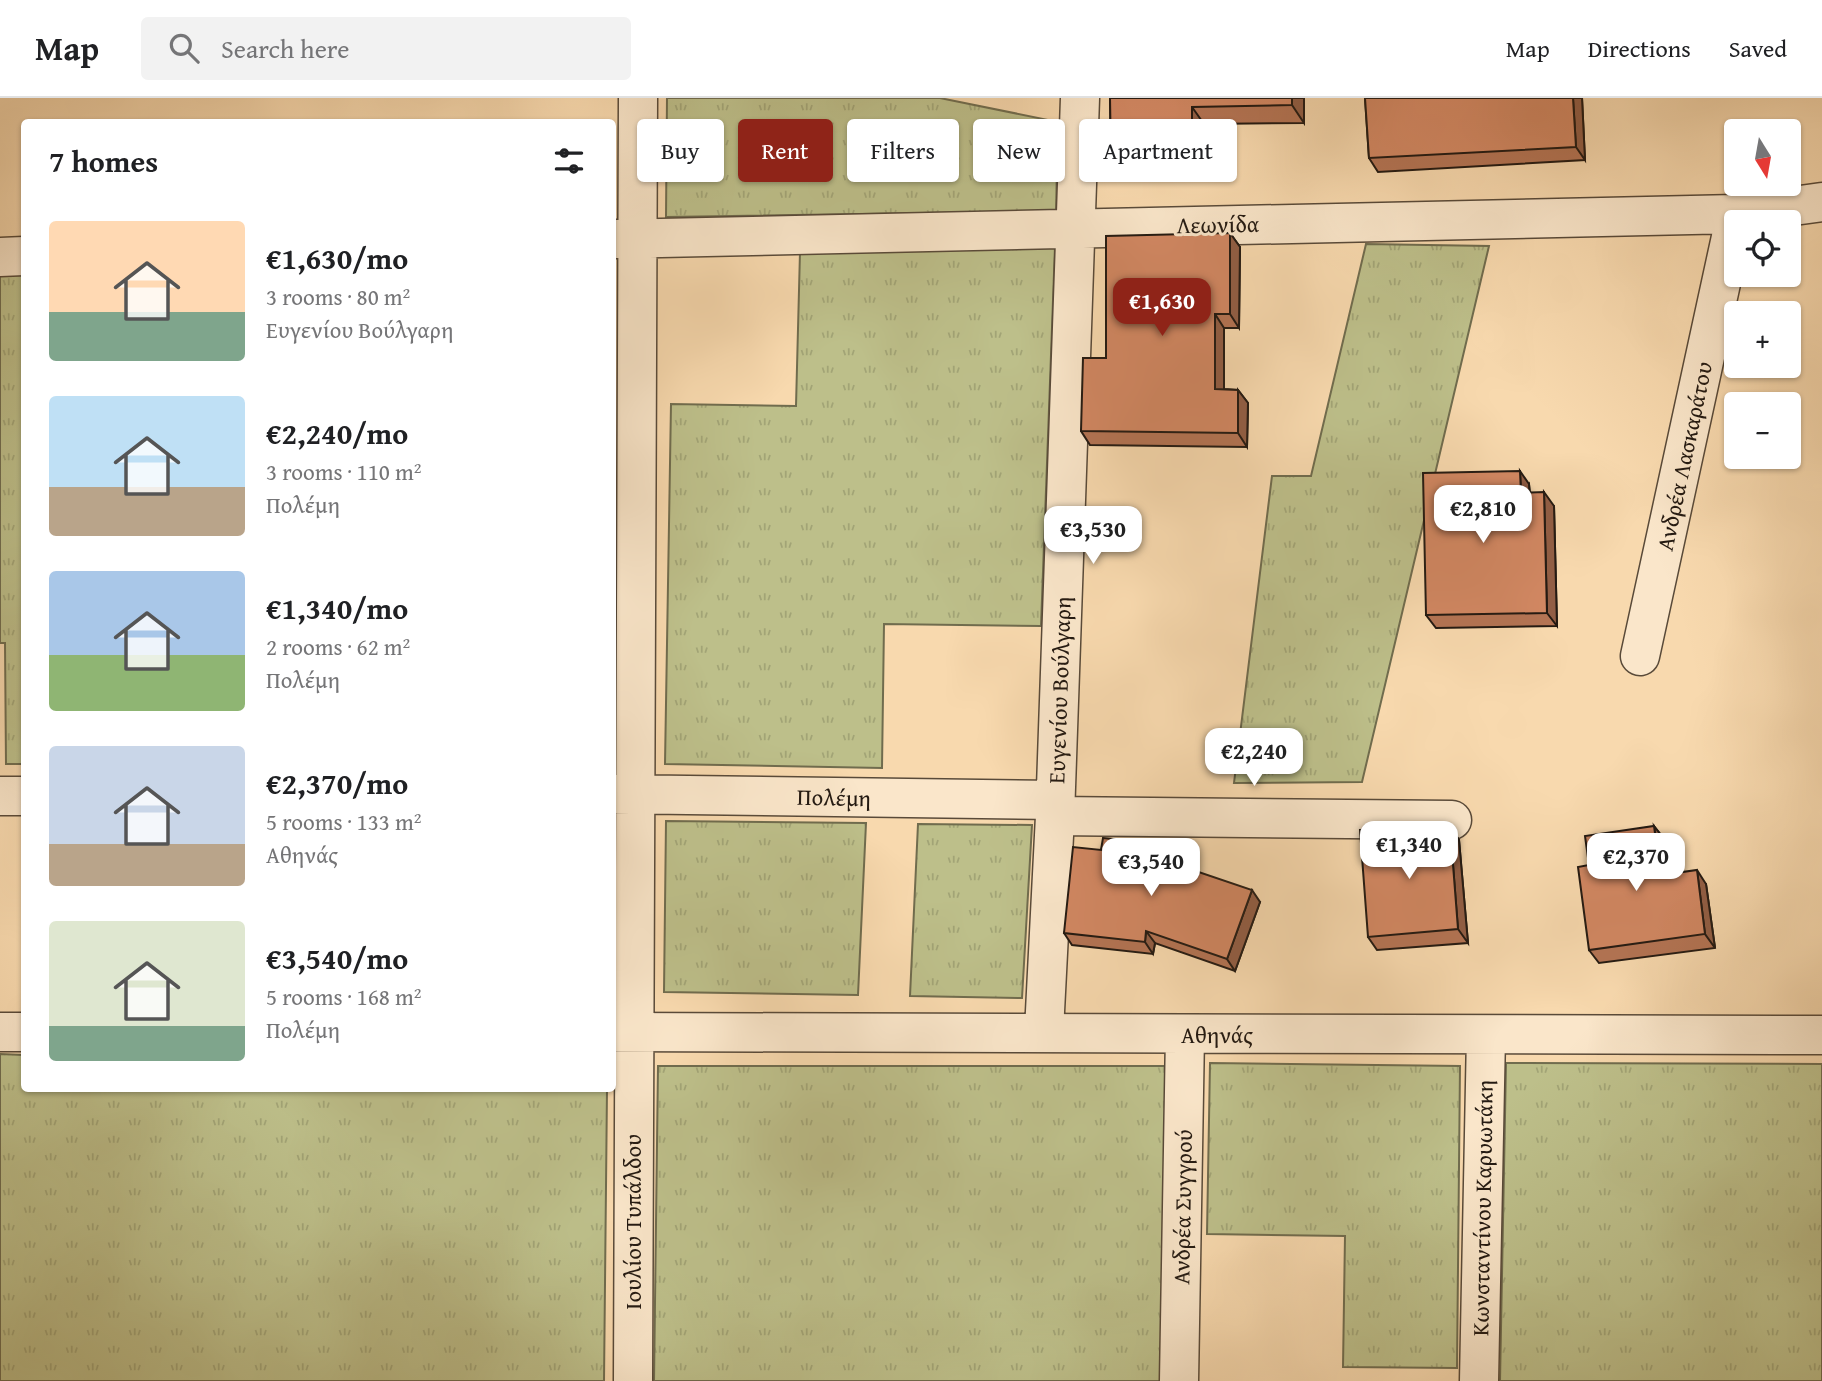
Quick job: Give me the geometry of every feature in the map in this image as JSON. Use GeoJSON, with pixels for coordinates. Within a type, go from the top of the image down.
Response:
{"type":"FeatureCollection","features":[{"type":"Feature","properties":{"kind":"street","name":"Ιουλίου Τυπάλδου"},"geometry":{"type":"LineString","coordinates":[[632,1381],[622,1032],[623,794],[626,239],[638,98]]}},
{"type":"Feature","properties":{"kind":"street","name":"Ευγενίου Βούλγαρη"},"geometry":{"type":"LineString","coordinates":[[1044,1031],[1056,808],[1073,227],[1080,98]]}},
{"type":"Feature","properties":{"kind":"street","name":"Λεωνίδα"},"geometry":{"type":"LineString","coordinates":[[1769,210],[1822,202]]}},
{"type":"Feature","properties":{"kind":"street","name":"Λεωνίδα"},"geometry":{"type":"LineString","coordinates":[[626,239],[1073,227],[1724,215]]}},
{"type":"Feature","properties":{"kind":"street"},"geometry":{"type":"LineString","coordinates":[[0,257],[21,256]]}},
{"type":"Feature","properties":{"kind":"street","name":"Ανδρέα Λασκαράτου"},"geometry":{"type":"LineString","coordinates":[[1640,656],[1724,270]]}},
{"type":"Feature","properties":{"kind":"street","name":"Πολέμη"},"geometry":{"type":"LineString","coordinates":[[623,794],[1452,820]]}},
{"type":"Feature","properties":{"kind":"street"},"geometry":{"type":"LineString","coordinates":[[0,796],[21,796]]}},
{"type":"Feature","properties":{"kind":"street"},"geometry":{"type":"LineString","coordinates":[[0,1032],[21,1032]]}},
{"type":"Feature","properties":{"kind":"street","name":"Αθηνάς"},"geometry":{"type":"LineString","coordinates":[[622,1032],[1822,1035]]}},
{"type":"Feature","properties":{"kind":"street","name":"Ανδρέα Συγγρού"},"geometry":{"type":"LineString","coordinates":[[1179,1381],[1185,1034]]}},
{"type":"Feature","properties":{"kind":"street","name":"Κωνσταντίνου Καρυωτάκη"},"geometry":{"type":"LineString","coordinates":[[1479,1381],[1486,1035]]}},
{"type":"Feature","properties":{"kind":"green space"},"geometry":{"type":"Polygon","coordinates":[[[667,98],[940,98],[1043,119],[973,119],[973,182],[1057,182],[1056,211],[666,217],[666,182],[724,182],[724,119],[667,119],[667,98]]]}},
{"type":"Feature","properties":{"kind":"green space"},"geometry":{"type":"Polygon","coordinates":[[[1366,244],[1489,246],[1362,782],[1234,783],[1272,476],[1311,476],[1366,244]]]}},
{"type":"Feature","properties":{"kind":"green space"},"geometry":{"type":"Polygon","coordinates":[[[1055,246],[1041,626],[884,624],[882,768],[665,764],[671,404],[796,406],[800,252],[1055,246]]]}},
{"type":"Feature","properties":{"kind":"green space"},"geometry":{"type":"Polygon","coordinates":[[[0,272],[21,272],[21,764],[6,764],[5,643],[0,643],[0,272]]]}},
{"type":"Feature","properties":{"kind":"green space"},"geometry":{"type":"Polygon","coordinates":[[[666,821],[866,823],[858,995],[664,992],[666,821]]]}},
{"type":"Feature","properties":{"kind":"green space"},"geometry":{"type":"Polygon","coordinates":[[[918,824],[1032,825],[1022,998],[910,996],[918,824]]]}},
{"type":"Feature","properties":{"kind":"green space"},"geometry":{"type":"Polygon","coordinates":[[[0,1054],[21,1055],[21,1092],[607,1092],[604,1381],[0,1381],[0,1054]]]}},
{"type":"Feature","properties":{"kind":"green space"},"geometry":{"type":"Polygon","coordinates":[[[1210,1063],[1460,1066],[1457,1368],[1343,1367],[1345,1236],[1207,1234],[1210,1063]]]}},
{"type":"Feature","properties":{"kind":"green space"},"geometry":{"type":"Polygon","coordinates":[[[1506,1063],[1822,1064],[1822,1381],[1500,1381],[1506,1063]]]}},
{"type":"Feature","properties":{"kind":"green space"},"geometry":{"type":"Polygon","coordinates":[[[658,1066],[1167,1066],[1164,1381],[654,1381],[658,1066]]]}},
{"type":"Feature","properties":{"kind":"building"},"geometry":{"type":"Polygon","coordinates":[[[1110,98],[1292,98],[1292,105],[1192,107],[1192,119],[1110,119],[1110,98]]]}},
{"type":"Feature","properties":{"kind":"building"},"geometry":{"type":"Polygon","coordinates":[[[1365,98],[1573,98],[1576,147],[1369,158],[1365,98]]]}},
{"type":"Feature","properties":{"kind":"building"},"geometry":{"type":"Polygon","coordinates":[[[1230,233],[1230,314],[1215,314],[1215,389],[1238,390],[1238,433],[1081,431],[1083,358],[1106,358],[1106,236],[1230,233]]]}},
{"type":"Feature","properties":{"kind":"building"},"geometry":{"type":"Polygon","coordinates":[[[1520,471],[1521,493],[1544,492],[1547,613],[1426,615],[1423,473],[1520,471]]]}},
{"type":"Feature","properties":{"kind":"building"},"geometry":{"type":"Polygon","coordinates":[[[1450,826],[1458,929],[1368,937],[1360,830],[1450,826]]]}},
{"type":"Feature","properties":{"kind":"building"},"geometry":{"type":"Polygon","coordinates":[[[1654,826],[1661,875],[1697,870],[1705,934],[1589,950],[1578,867],[1589,865],[1585,836],[1654,826]]]}},
{"type":"Feature","properties":{"kind":"building"},"geometry":{"type":"Polygon","coordinates":[[[1103,838],[1174,845],[1172,863],[1252,890],[1227,959],[1146,931],[1145,942],[1064,933],[1073,847],[1101,850],[1103,838]]]}}]}
